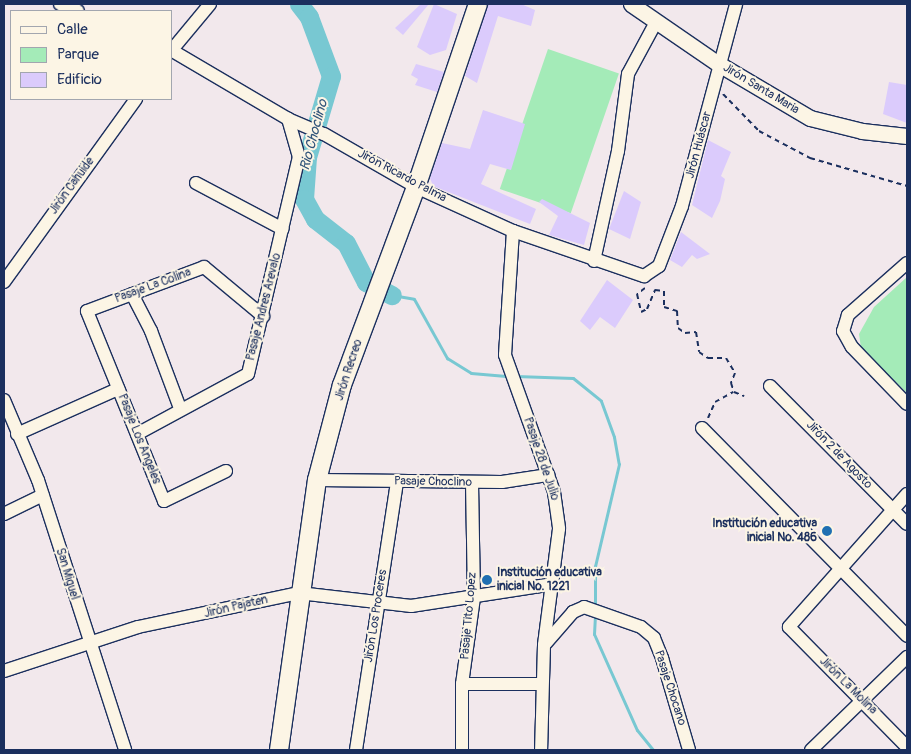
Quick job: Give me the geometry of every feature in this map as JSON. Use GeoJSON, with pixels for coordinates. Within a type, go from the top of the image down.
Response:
{"type":"FeatureCollection","features":[{"type":"Feature","properties":{"kind":"main road","name":"Jirón Recreo"},"geometry":{"type":"LineString","coordinates":[[279,750],[299,593],[317,480],[342,385],[380,275],[416,187],[478,4]]}},
{"type":"Feature","properties":{"kind":"street"},"geometry":{"type":"LineString","coordinates":[[60,4],[75,10]]}},
{"type":"Feature","properties":{"kind":"street"},"geometry":{"type":"LineString","coordinates":[[172,49],[210,4]]}},
{"type":"Feature","properties":{"kind":"street","name":"Jirón Santa Maria"},"geometry":{"type":"LineString","coordinates":[[631,4],[717,63],[810,118],[862,131],[907,136]]}},
{"type":"Feature","properties":{"kind":"street","name":"Jirón Huáscar"},"geometry":{"type":"LineString","coordinates":[[644,276],[659,266],[681,210],[715,84],[717,63],[736,4]]}},
{"type":"Feature","properties":{"kind":"street"},"geometry":{"type":"LineString","coordinates":[[594,261],[618,151],[628,74],[656,22]]}},
{"type":"Feature","properties":{"kind":"street","name":"Jirón Ricardo Palma"},"geometry":{"type":"LineString","coordinates":[[172,51],[288,119],[304,124],[324,134],[416,187],[513,231],[594,261],[644,276]]}},
{"type":"Feature","properties":{"kind":"street","name":"Jirón Cahuide"},"geometry":{"type":"LineString","coordinates":[[5,275],[135,100]]}},
{"type":"Feature","properties":{"kind":"street","name":"Pasaje Andres Arevalo"},"geometry":{"type":"LineString","coordinates":[[137,434],[180,408],[248,374],[263,316],[299,154],[288,119]]}},
{"type":"Feature","properties":{"kind":"street"},"geometry":{"type":"LineString","coordinates":[[196,183],[283,229]]}},
{"type":"Feature","properties":{"kind":"street","name":"Pasaje 28 de Julio"},"geometry":{"type":"LineString","coordinates":[[513,231],[505,355],[517,394],[548,475],[559,530],[544,645],[541,750]]}},
{"type":"Feature","properties":{"kind":"street"},"geometry":{"type":"LineString","coordinates":[[907,262],[848,315],[843,331],[852,347],[907,404]]}},
{"type":"Feature","properties":{"kind":"street","name":"Pasaje La Colina"},"geometry":{"type":"LineString","coordinates":[[87,311],[204,267],[263,316]]}},
{"type":"Feature","properties":{"kind":"street"},"geometry":{"type":"LineString","coordinates":[[132,294],[151,331],[180,408]]}},
{"type":"Feature","properties":{"kind":"street","name":"Pasaje Los Angeles"},"geometry":{"type":"LineString","coordinates":[[87,311],[166,503],[226,471]]}},
{"type":"Feature","properties":{"kind":"street","name":"Jirón 2 de Agosto"},"geometry":{"type":"LineString","coordinates":[[770,386],[907,524]]}},
{"type":"Feature","properties":{"kind":"street"},"geometry":{"type":"LineString","coordinates":[[17,434],[118,389]]}},
{"type":"Feature","properties":{"kind":"street","name":"San Miguel"},"geometry":{"type":"LineString","coordinates":[[4,400],[43,496],[89,644],[125,750]]}},
{"type":"Feature","properties":{"kind":"street"},"geometry":{"type":"LineString","coordinates":[[702,428],[838,569],[907,636]]}},
{"type":"Feature","properties":{"kind":"street","name":"Pasaje Choclino"},"geometry":{"type":"LineString","coordinates":[[317,480],[472,482],[548,475]]}},
{"type":"Feature","properties":{"kind":"street","name":"Jirón Los Proceres"},"geometry":{"type":"LineString","coordinates":[[356,750],[397,482]]}},
{"type":"Feature","properties":{"kind":"street","name":"Pasaje Tito Lopez"},"geometry":{"type":"LineString","coordinates":[[462,750],[462,684],[474,597],[472,482]]}},
{"type":"Feature","properties":{"kind":"street"},"geometry":{"type":"LineString","coordinates":[[838,569],[907,494]]}},
{"type":"Feature","properties":{"kind":"street"},"geometry":{"type":"LineString","coordinates":[[4,514],[43,496]]}},
{"type":"Feature","properties":{"kind":"street","name":"Jirón La Molina"},"geometry":{"type":"LineString","coordinates":[[838,569],[789,627],[907,747]]}},
{"type":"Feature","properties":{"kind":"street","name":"Jirón Pajaten"},"geometry":{"type":"LineString","coordinates":[[4,671],[138,628],[299,593],[377,604],[411,606],[553,584]]}},
{"type":"Feature","properties":{"kind":"street","name":"Pasaje Chocano"},"geometry":{"type":"LineString","coordinates":[[544,645],[573,612],[584,607],[615,620],[641,627],[654,638],[689,750]]}},
{"type":"Feature","properties":{"kind":"street"},"geometry":{"type":"LineString","coordinates":[[811,750],[907,657]]}},
{"type":"Feature","properties":{"kind":"street"},"geometry":{"type":"LineString","coordinates":[[462,684],[542,684]]}},
{"type":"Feature","properties":{"kind":"path"},"geometry":{"type":"LineString","coordinates":[[715,84],[767,135],[810,158],[907,186]]}},
{"type":"Feature","properties":{"kind":"path"},"geometry":{"type":"LineString","coordinates":[[644,276],[646,286],[637,294],[642,312],[647,309],[655,290],[664,291],[664,307],[678,311],[677,325],[685,333],[696,332],[699,352],[708,358],[726,358],[735,373],[731,383],[734,392]]}},
{"type":"Feature","properties":{"kind":"path"},"geometry":{"type":"LineString","coordinates":[[702,428],[715,402],[734,392],[744,396]]}},
{"type":"Feature","properties":{"kind":"green space"},"geometry":{"type":"Polygon","coordinates":[[[548,49],[619,73],[571,213],[500,189],[548,49]]]}},
{"type":"Feature","properties":{"kind":"green space"},"geometry":{"type":"Polygon","coordinates":[[[907,277],[907,393],[861,348],[859,334],[874,307],[907,277]]]}},
{"type":"Feature","properties":{"kind":"building"},"geometry":{"type":"Polygon","coordinates":[[[421,4],[429,4],[403,35],[395,28],[421,4]]]}},
{"type":"Feature","properties":{"kind":"building"},"geometry":{"type":"Polygon","coordinates":[[[434,4],[457,14],[446,50],[430,55],[417,47],[434,4]]]}},
{"type":"Feature","properties":{"kind":"building"},"geometry":{"type":"Polygon","coordinates":[[[488,4],[521,4],[535,10],[531,26],[498,16],[477,83],[465,76],[488,4]]]}},
{"type":"Feature","properties":{"kind":"building"},"geometry":{"type":"Polygon","coordinates":[[[416,64],[444,72],[437,92],[415,85],[418,79],[411,75],[416,64]]]}},
{"type":"Feature","properties":{"kind":"building"},"geometry":{"type":"Polygon","coordinates":[[[889,82],[907,85],[907,123],[883,114],[889,82]]]}},
{"type":"Feature","properties":{"kind":"building"},"geometry":{"type":"Polygon","coordinates":[[[483,110],[525,124],[511,170],[490,164],[481,184],[536,209],[530,224],[433,186],[430,178],[442,143],[470,149],[483,110]]]}},
{"type":"Feature","properties":{"kind":"building"},"geometry":{"type":"Polygon","coordinates":[[[708,140],[731,152],[721,176],[725,179],[720,201],[712,218],[692,205],[708,140]]]}},
{"type":"Feature","properties":{"kind":"building"},"geometry":{"type":"Polygon","coordinates":[[[624,191],[641,202],[630,239],[609,229],[624,191]]]}},
{"type":"Feature","properties":{"kind":"building"},"geometry":{"type":"Polygon","coordinates":[[[542,199],[590,223],[584,245],[549,235],[558,216],[539,202],[542,199]]]}},
{"type":"Feature","properties":{"kind":"building"},"geometry":{"type":"Polygon","coordinates":[[[681,232],[710,254],[697,259],[692,255],[682,267],[670,260],[681,232]]]}},
{"type":"Feature","properties":{"kind":"building"},"geometry":{"type":"Polygon","coordinates":[[[607,280],[633,300],[615,328],[600,317],[590,330],[580,321],[607,280]]]}},
{"type":"Feature","properties":{"kind":"waterway","name":"Rio Choclino"},"geometry":{"type":"LineString","coordinates":[[299,4],[309,17],[331,76],[307,157],[304,199],[315,219],[346,243],[366,282],[392,295]]}},
{"type":"Feature","properties":{"kind":"waterway"},"geometry":{"type":"LineString","coordinates":[[392,295],[414,299],[447,358],[471,373],[509,376]]}},
{"type":"Feature","properties":{"kind":"waterway"},"geometry":{"type":"LineString","coordinates":[[516,376],[573,378],[601,401],[614,437],[619,464],[595,566],[595,608]]}},
{"type":"Feature","properties":{"kind":"waterway"},"geometry":{"type":"LineString","coordinates":[[595,615],[594,634],[637,730],[653,750]]}},
{"type":"Feature","properties":{"kind":"place","name":"Institución educativa inicial No. 486"},"geometry":{"type":"Point","coordinates":[827,531]}},
{"type":"Feature","properties":{"kind":"place","name":"Institución educativa inicial No. 1221"},"geometry":{"type":"Point","coordinates":[487,580]}}]}
